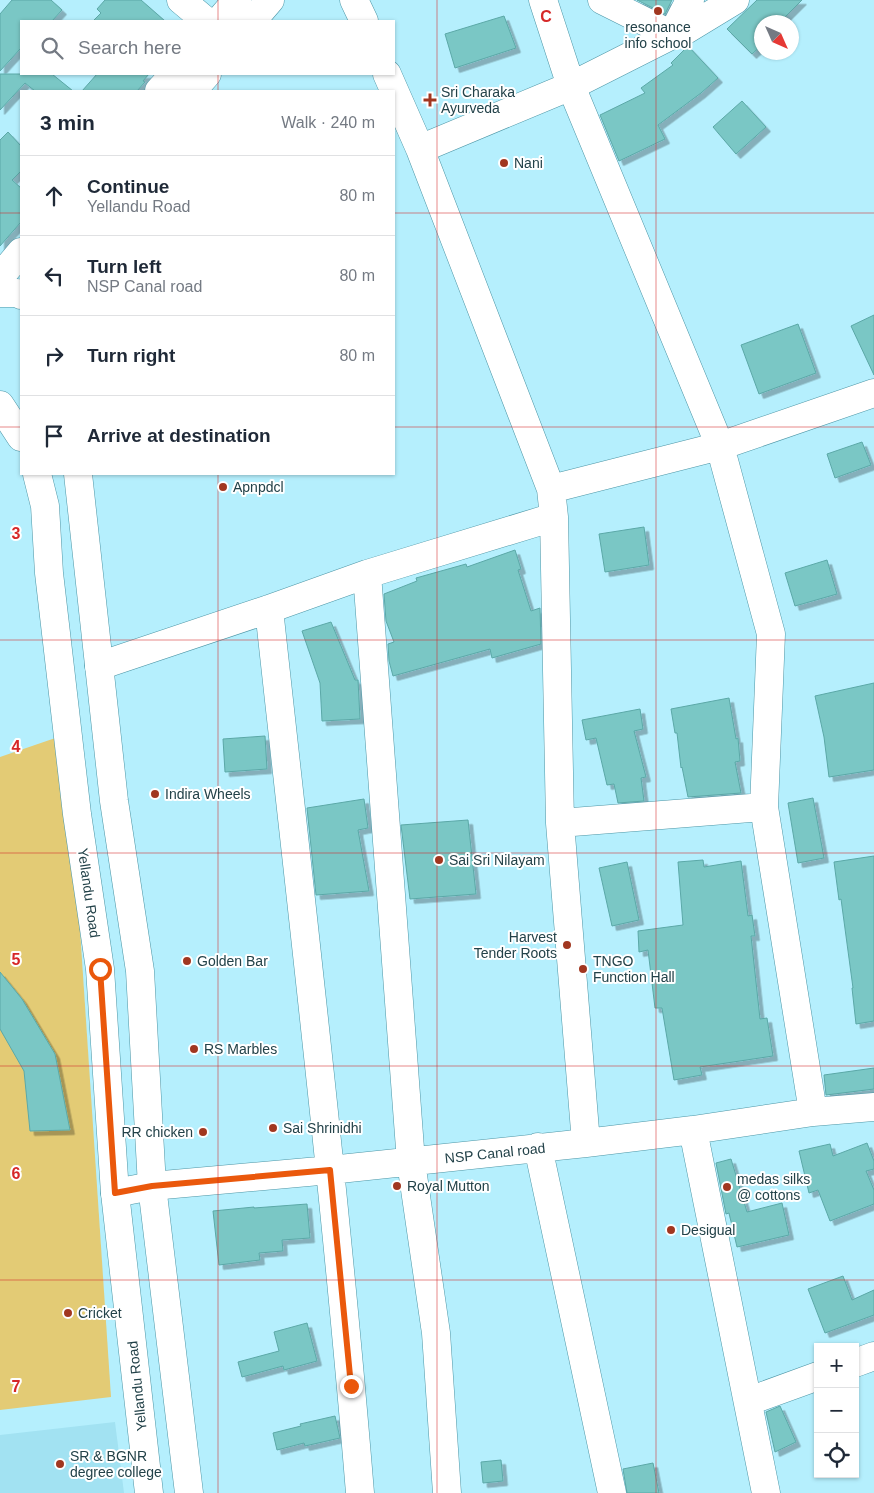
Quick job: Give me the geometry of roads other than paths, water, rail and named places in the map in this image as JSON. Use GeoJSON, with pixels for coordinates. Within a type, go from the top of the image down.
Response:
{"type":"FeatureCollection","features":[{"type":"Feature","properties":{"kind":"street"},"geometry":{"type":"LineString","coordinates":[[181,0],[205,20]]}},
{"type":"Feature","properties":{"kind":"street"},"geometry":{"type":"LineString","coordinates":[[220,20],[237,0]]}},
{"type":"Feature","properties":{"kind":"street"},"geometry":{"type":"LineString","coordinates":[[253,20],[270,0]]}},
{"type":"Feature","properties":{"kind":"street"},"geometry":{"type":"LineString","coordinates":[[354,0],[364,20]]}},
{"type":"Feature","properties":{"kind":"street"},"geometry":{"type":"LineString","coordinates":[[543,0],[571,86],[720,446],[771,634],[764,808],[813,1112]]}},
{"type":"Feature","properties":{"kind":"street"},"geometry":{"type":"LineString","coordinates":[[602,0],[672,35]]}},
{"type":"Feature","properties":{"kind":"street"},"geometry":{"type":"LineString","coordinates":[[672,35],[690,0]]}},
{"type":"Feature","properties":{"kind":"street"},"geometry":{"type":"LineString","coordinates":[[420,149],[571,86],[672,35],[684,31],[735,0]]}},
{"type":"Feature","properties":{"kind":"street"},"geometry":{"type":"LineString","coordinates":[[161,90],[173,75]]}},
{"type":"Feature","properties":{"kind":"street"},"geometry":{"type":"LineString","coordinates":[[193,90],[206,75]]}},
{"type":"Feature","properties":{"kind":"street"},"geometry":{"type":"LineString","coordinates":[[387,75],[394,90]]}},
{"type":"Feature","properties":{"kind":"street"},"geometry":{"type":"LineString","coordinates":[[395,92],[420,149],[551,488],[554,517],[560,822],[586,1144]]}},
{"type":"Feature","properties":{"kind":"street"},"geometry":{"type":"LineString","coordinates":[[0,277],[20,253]]}},
{"type":"Feature","properties":{"kind":"street"},"geometry":{"type":"LineString","coordinates":[[0,293],[20,295]]}},
{"type":"Feature","properties":{"kind":"street"},"geometry":{"type":"LineString","coordinates":[[0,396],[8,397],[20,394]]}},
{"type":"Feature","properties":{"kind":"street"},"geometry":{"type":"LineString","coordinates":[[551,488],[720,446],[874,394]]}},
{"type":"Feature","properties":{"kind":"street"},"geometry":{"type":"LineString","coordinates":[[0,405],[20,435]]}},
{"type":"Feature","properties":{"kind":"street","name":"Yellandu Road"},"geometry":{"type":"LineString","coordinates":[[37,475],[45,506],[49,574],[77,814],[100,969],[115,1193],[149,1493]]}},
{"type":"Feature","properties":{"kind":"street"},"geometry":{"type":"LineString","coordinates":[[78,475],[114,801],[140,971],[152,1186],[189,1493]]}},
{"type":"Feature","properties":{"kind":"street"},"geometry":{"type":"LineString","coordinates":[[99,666],[367,574],[554,517]]}},
{"type":"Feature","properties":{"kind":"street"},"geometry":{"type":"LineString","coordinates":[[367,574],[411,1162],[436,1334],[447,1493]]}},
{"type":"Feature","properties":{"kind":"street"},"geometry":{"type":"LineString","coordinates":[[269,609],[330,1170],[360,1493]]}},
{"type":"Feature","properties":{"kind":"street"},"geometry":{"type":"LineString","coordinates":[[560,822],[764,808]]}},
{"type":"Feature","properties":{"kind":"street","name":"NSP Canal road"},"geometry":{"type":"LineString","coordinates":[[115,1193],[152,1186],[411,1162],[538,1147],[586,1144],[813,1112],[874,1107]]}},
{"type":"Feature","properties":{"kind":"street"},"geometry":{"type":"LineString","coordinates":[[694,1130],[766,1493]]}},
{"type":"Feature","properties":{"kind":"street"},"geometry":{"type":"LineString","coordinates":[[538,1147],[612,1493]]}},
{"type":"Feature","properties":{"kind":"street"},"geometry":{"type":"LineString","coordinates":[[749,1401],[814,1377]]}},
{"type":"Feature","properties":{"kind":"place","name":"resonance info school"},"geometry":{"type":"Point","coordinates":[658,11]}},
{"type":"Feature","properties":{"kind":"place","name":"Sri Charaka Ayurveda"},"geometry":{"type":"Point","coordinates":[430,100]}},
{"type":"Feature","properties":{"kind":"place","name":"Nani"},"geometry":{"type":"Point","coordinates":[504,163]}},
{"type":"Feature","properties":{"kind":"place","name":"Apnpdcl"},"geometry":{"type":"Point","coordinates":[223,487]}},
{"type":"Feature","properties":{"kind":"place","name":"Indira Wheels"},"geometry":{"type":"Point","coordinates":[155,794]}},
{"type":"Feature","properties":{"kind":"place","name":"Sai Sri Nilayam"},"geometry":{"type":"Point","coordinates":[439,860]}},
{"type":"Feature","properties":{"kind":"place","name":"Harvest Tender Roots"},"geometry":{"type":"Point","coordinates":[567,945]}},
{"type":"Feature","properties":{"kind":"place","name":"Golden Bar"},"geometry":{"type":"Point","coordinates":[187,961]}},
{"type":"Feature","properties":{"kind":"place","name":"TNGO Function Hall"},"geometry":{"type":"Point","coordinates":[583,969]}},
{"type":"Feature","properties":{"kind":"place","name":"RS Marbles"},"geometry":{"type":"Point","coordinates":[194,1049]}},
{"type":"Feature","properties":{"kind":"place","name":"Sai Shrinidhi"},"geometry":{"type":"Point","coordinates":[273,1128]}},
{"type":"Feature","properties":{"kind":"place","name":"RR chicken"},"geometry":{"type":"Point","coordinates":[203,1132]}},
{"type":"Feature","properties":{"kind":"place","name":"Royal Mutton"},"geometry":{"type":"Point","coordinates":[397,1186]}},
{"type":"Feature","properties":{"kind":"place","name":"medas silks @ cottons"},"geometry":{"type":"Point","coordinates":[727,1187]}},
{"type":"Feature","properties":{"kind":"place","name":"Desigual"},"geometry":{"type":"Point","coordinates":[671,1230]}},
{"type":"Feature","properties":{"kind":"place","name":"Cricket"},"geometry":{"type":"Point","coordinates":[68,1313]}},
{"type":"Feature","properties":{"kind":"place","name":"SR & BGNR degree college"},"geometry":{"type":"Point","coordinates":[60,1464]}}]}
